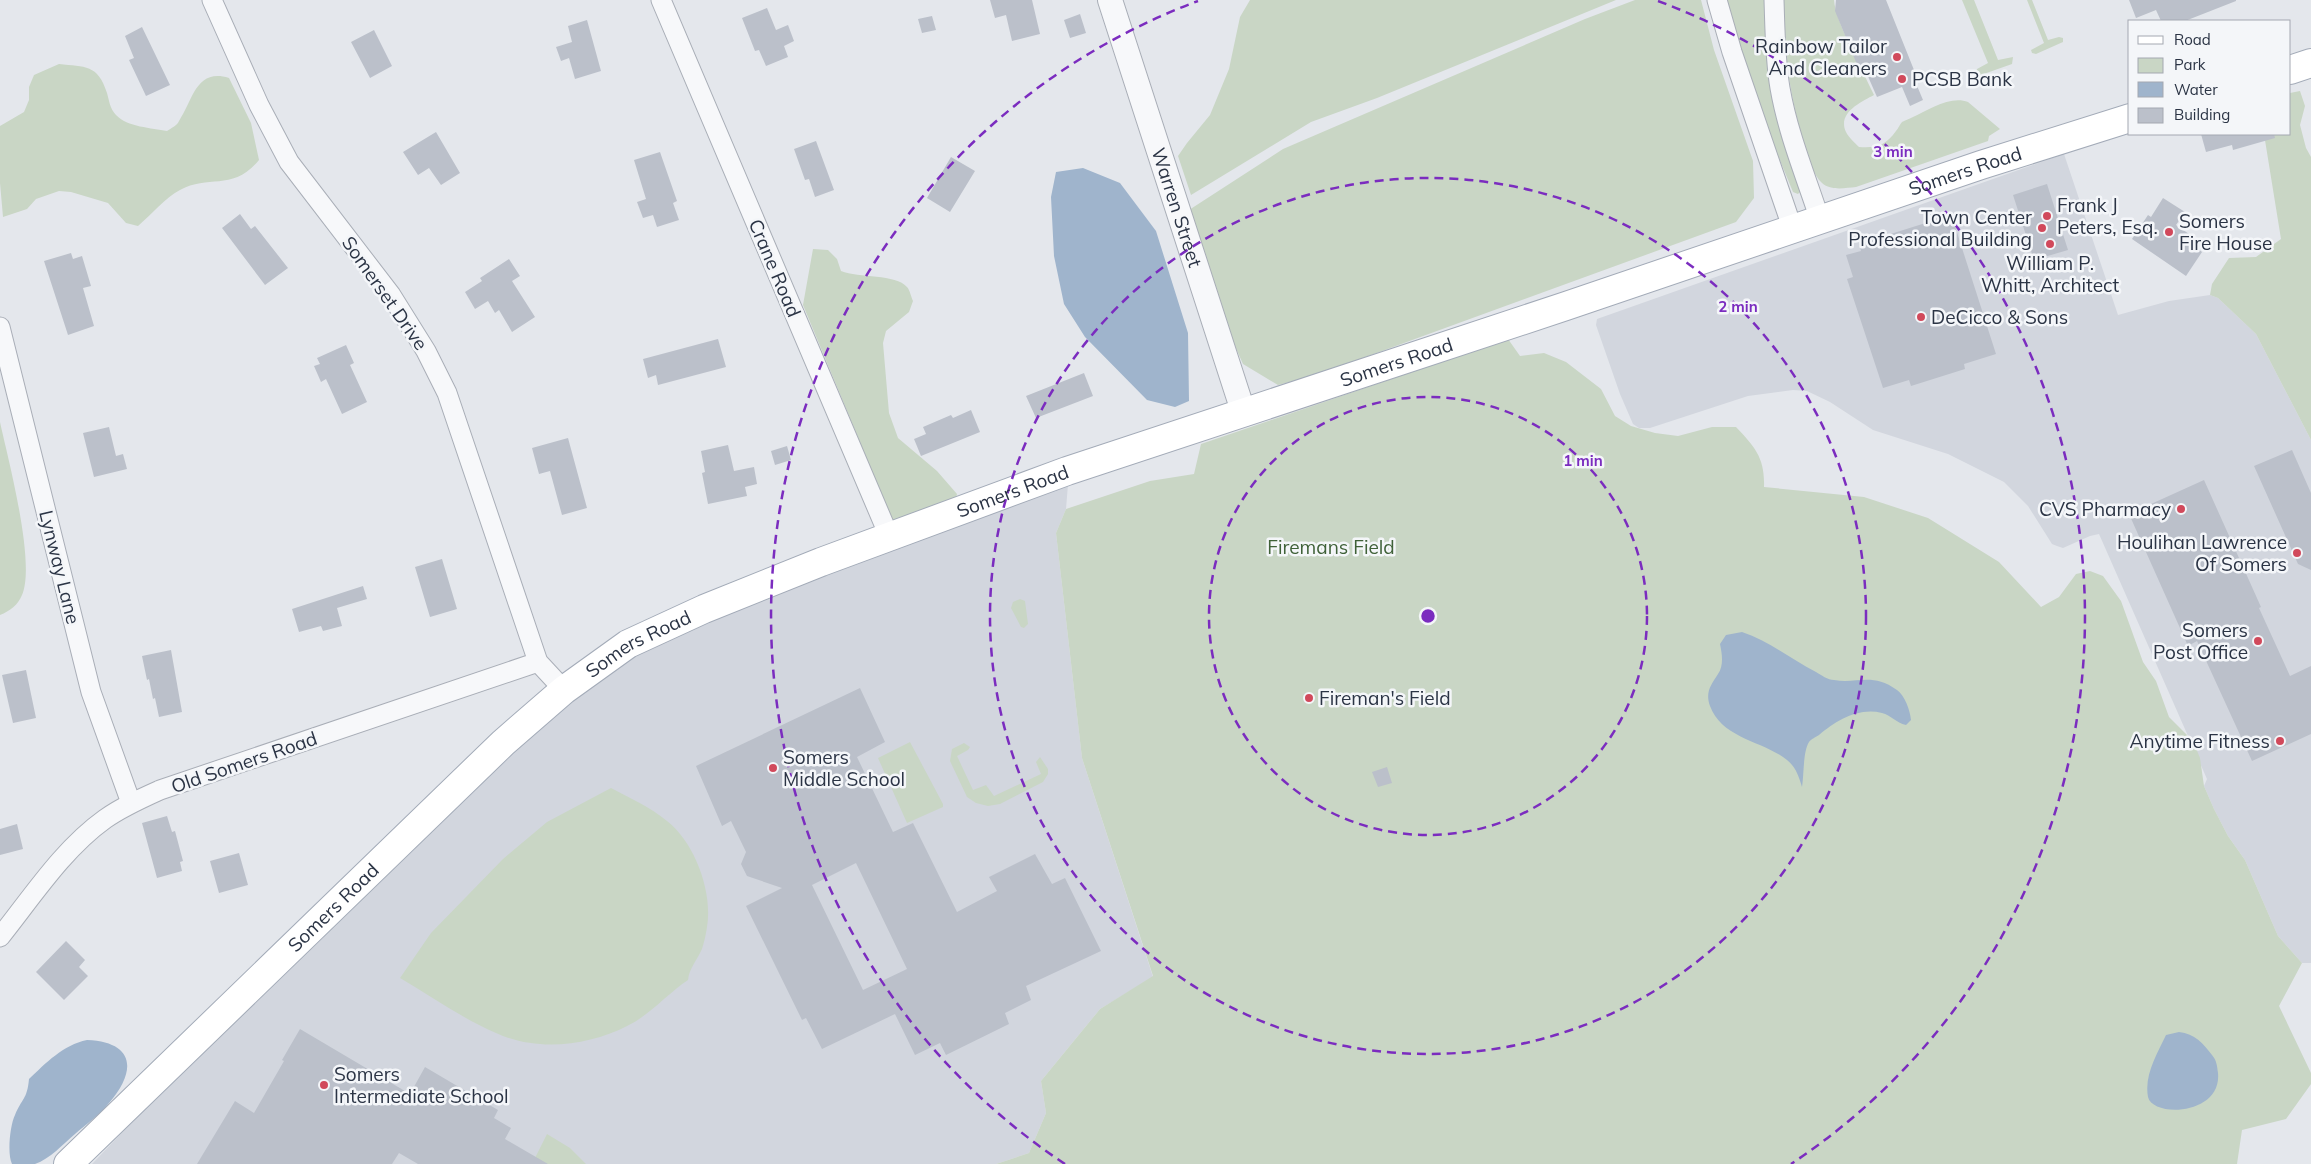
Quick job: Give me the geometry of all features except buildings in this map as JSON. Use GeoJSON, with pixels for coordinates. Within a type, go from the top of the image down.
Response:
{"type":"FeatureCollection","features":[{"type":"Feature","properties":{"kind":"main road"},"geometry":{"type":"LineString","coordinates":[[2291,70],[2311,63]]}},
{"type":"Feature","properties":{"kind":"main road","name":"Somers Road"},"geometry":{"type":"LineString","coordinates":[[68,1164],[457,786],[564,690],[628,644],[661,627],[888,536],[1067,471],[1244,414],[1981,165],[2128,119]]}},
{"type":"Feature","properties":{"kind":"street","name":"Somerset Drive"},"geometry":{"type":"LineString","coordinates":[[212,0],[259,105],[289,162],[391,295],[426,351],[447,393],[538,662]]}},
{"type":"Feature","properties":{"kind":"street","name":"Crane Road"},"geometry":{"type":"LineString","coordinates":[[661,0],[888,536]]}},
{"type":"Feature","properties":{"kind":"street","name":"Warren Street"},"geometry":{"type":"LineString","coordinates":[[1110,0],[1244,414]]}},
{"type":"Feature","properties":{"kind":"street"},"geometry":{"type":"LineString","coordinates":[[1717,0],[1732,52],[1793,230]]}},
{"type":"Feature","properties":{"kind":"street"},"geometry":{"type":"LineString","coordinates":[[1774,0],[1775,49],[1780,89],[1799,162],[1820,220]]}},
{"type":"Feature","properties":{"kind":"street","name":"Lynway Lane"},"geometry":{"type":"LineString","coordinates":[[0,327],[91,692],[131,803]]}},
{"type":"Feature","properties":{"kind":"street"},"geometry":{"type":"LineString","coordinates":[[538,662],[564,690]]}},
{"type":"Feature","properties":{"kind":"street","name":"Old Somers Road"},"geometry":{"type":"LineString","coordinates":[[0,937],[56,867],[79,842],[104,820],[131,803],[160,790],[538,662]]}},
{"type":"Feature","properties":{"kind":"shaded area"},"geometry":{"type":"Polygon","coordinates":[[[2064,154],[2118,315],[2169,301],[2210,295],[2218,298],[2256,334],[2311,440],[2311,963],[2302,963],[2278,936],[2245,860],[2228,836],[2214,809],[2204,786],[2207,779],[2099,534],[2063,548],[2052,544],[2028,506],[2004,482],[1948,454],[1873,430],[1830,402],[1807,391],[1793,390],[1748,396],[1650,428],[1639,428],[1633,424],[1620,394],[1596,325],[1597,319],[2064,154]]]}},
{"type":"Feature","properties":{"kind":"shaded area"},"geometry":{"type":"Polygon","coordinates":[[[1068,484],[1066,509],[1056,533],[1082,758],[1153,977],[1100,1009],[1041,1081],[1046,1113],[1029,1153],[996,1164],[92,1164],[190,1061],[533,731],[602,670],[689,625],[1068,484]]]}},
{"type":"Feature","properties":{"kind":"green space"},"geometry":{"type":"Polygon","coordinates":[[[1250,0],[1616,0],[1377,98],[1311,122],[1191,195],[1178,156],[1210,115],[1229,69],[1240,17],[1250,0]]]}},
{"type":"Feature","properties":{"kind":"green space"},"geometry":{"type":"Polygon","coordinates":[[[1635,0],[1701,0],[1714,50],[1753,161],[1754,198],[1736,222],[1319,374],[1278,385],[1243,364],[1230,335],[1189,210],[1283,149],[1585,19],[1635,0]]]}},
{"type":"Feature","properties":{"kind":"green space"},"geometry":{"type":"Polygon","coordinates":[[[1726,0],[1765,0],[1767,54],[1800,189],[1798,194],[1793,192],[1772,141],[1730,19],[1726,0]]]}},
{"type":"Feature","properties":{"kind":"green space"},"geometry":{"type":"Polygon","coordinates":[[[1782,0],[1834,0],[1844,33],[1874,95],[1852,109],[1845,119],[1846,132],[1859,147],[1880,145],[1892,136],[1902,122],[1940,104],[1954,100],[1968,102],[2000,129],[1989,136],[1988,141],[1856,187],[1838,188],[1826,186],[1816,176],[1800,130],[1786,57],[1782,0]]]}},
{"type":"Feature","properties":{"kind":"green space"},"geometry":{"type":"Polygon","coordinates":[[[1962,0],[1974,0],[1998,60],[2013,57],[2012,64],[1978,76],[1976,73],[1977,69],[1988,63],[1962,0]]]}},
{"type":"Feature","properties":{"kind":"green space"},"geometry":{"type":"Polygon","coordinates":[[[2027,0],[2032,0],[2048,40],[2059,37],[2063,38],[2063,42],[2036,54],[2032,53],[2031,50],[2044,43],[2027,0]]]}},
{"type":"Feature","properties":{"kind":"green space"},"geometry":{"type":"Polygon","coordinates":[[[59,64],[83,67],[95,72],[103,84],[112,110],[121,119],[140,126],[167,131],[178,123],[192,96],[202,82],[218,76],[229,78],[251,123],[259,160],[240,176],[191,185],[174,193],[138,226],[126,223],[108,203],[71,192],[59,191],[36,199],[27,209],[3,217],[0,183],[0,126],[24,112],[29,100],[29,87],[34,75],[59,64]]]}},
{"type":"Feature","properties":{"kind":"green space"},"geometry":{"type":"Polygon","coordinates":[[[2300,91],[2305,106],[2300,125],[2306,148],[2311,157],[2311,440],[2256,334],[2218,298],[2210,295],[2212,284],[2229,258],[2256,257],[2281,239],[2264,135],[2291,135],[2291,93],[2300,91]]]}},
{"type":"Feature","properties":{"kind":"green space"},"geometry":{"type":"Polygon","coordinates":[[[813,249],[828,250],[837,259],[841,271],[895,280],[902,283],[909,290],[913,301],[909,312],[886,331],[883,343],[889,413],[898,438],[937,471],[957,494],[954,506],[894,524],[803,305],[813,249]]]}},
{"type":"Feature","properties":{"kind":"green space","name":"Firemans Field"},"geometry":{"type":"Polygon","coordinates":[[[1508,339],[1520,356],[1544,353],[1566,362],[1601,389],[1615,416],[1631,426],[1655,433],[1678,436],[1712,427],[1736,427],[1758,454],[1763,468],[1764,487],[1864,497],[1928,518],[1999,562],[2041,607],[2059,597],[2076,574],[2090,571],[2103,576],[2121,601],[2143,662],[2156,681],[2169,717],[2193,741],[2200,758],[2204,786],[2214,809],[2228,836],[2245,860],[2278,936],[2302,963],[2279,1006],[2311,1073],[2311,1084],[2286,1119],[2242,1130],[2237,1164],[996,1164],[1029,1153],[1046,1113],[1041,1081],[1100,1009],[1153,976],[1082,758],[1056,533],[1066,509],[1150,481],[1194,474],[1201,444],[1508,339]]]}},
{"type":"Feature","properties":{"kind":"green space"},"geometry":{"type":"Polygon","coordinates":[[[0,422],[19,510],[26,560],[22,595],[13,607],[0,615],[0,422]]]}},
{"type":"Feature","properties":{"kind":"green space"},"geometry":{"type":"Polygon","coordinates":[[[1020,599],[1025,601],[1028,624],[1024,628],[1021,627],[1011,608],[1013,602],[1020,599]]]}},
{"type":"Feature","properties":{"kind":"green space"},"geometry":{"type":"Polygon","coordinates":[[[910,742],[943,807],[907,823],[878,758],[910,742]]]}},
{"type":"Feature","properties":{"kind":"green space"},"geometry":{"type":"Polygon","coordinates":[[[964,743],[970,747],[957,756],[973,790],[986,785],[994,796],[1041,774],[1036,762],[1040,757],[1048,769],[1048,774],[1043,782],[1000,804],[988,806],[976,803],[967,797],[950,761],[952,749],[964,743]]]}},
{"type":"Feature","properties":{"kind":"green space"},"geometry":{"type":"Polygon","coordinates":[[[611,788],[647,807],[677,830],[694,855],[700,869],[707,899],[707,927],[702,949],[688,980],[643,1016],[612,1033],[579,1042],[545,1044],[528,1043],[496,1033],[459,1014],[400,978],[431,933],[503,859],[547,822],[611,788]]]}},
{"type":"Feature","properties":{"kind":"green space"},"geometry":{"type":"Polygon","coordinates":[[[547,1134],[570,1148],[586,1164],[532,1164],[547,1134]]]}},
{"type":"Feature","properties":{"kind":"water"},"geometry":{"type":"Polygon","coordinates":[[[1083,168],[1120,183],[1156,231],[1188,333],[1189,401],[1175,407],[1147,400],[1085,337],[1064,304],[1054,256],[1051,197],[1056,172],[1083,168]]]}},
{"type":"Feature","properties":{"kind":"water"},"geometry":{"type":"Polygon","coordinates":[[[1742,632],[1771,645],[1829,679],[1843,681],[1872,680],[1888,685],[1897,690],[1905,699],[1911,720],[1906,725],[1882,713],[1864,712],[1840,720],[1809,742],[1805,757],[1802,787],[1795,769],[1787,760],[1724,726],[1710,706],[1708,697],[1710,689],[1720,671],[1722,663],[1720,644],[1726,635],[1742,632]]]}},
{"type":"Feature","properties":{"kind":"water"},"geometry":{"type":"Polygon","coordinates":[[[2179,1032],[2190,1035],[2205,1047],[2214,1057],[2218,1073],[2216,1087],[2209,1097],[2199,1105],[2173,1110],[2153,1104],[2148,1097],[2147,1089],[2155,1057],[2166,1035],[2179,1032]]]}},
{"type":"Feature","properties":{"kind":"water"},"geometry":{"type":"Polygon","coordinates":[[[87,1040],[115,1046],[122,1052],[126,1060],[127,1070],[118,1091],[101,1112],[46,1159],[35,1164],[12,1164],[9,1147],[13,1120],[26,1095],[29,1079],[63,1050],[78,1042],[87,1040]]]}},
{"type":"Feature","properties":{"kind":"place","name":"Rainbow Tailor And Cleaners"},"geometry":{"type":"Point","coordinates":[1897,57]}},
{"type":"Feature","properties":{"kind":"place","name":"PCSB Bank"},"geometry":{"type":"Point","coordinates":[1902,79]}},
{"type":"Feature","properties":{"kind":"place","name":"Frank J Peters, Esq."},"geometry":{"type":"Point","coordinates":[2047,216]}},
{"type":"Feature","properties":{"kind":"place","name":"Town Center Professional Building"},"geometry":{"type":"Point","coordinates":[2042,228]}},
{"type":"Feature","properties":{"kind":"place","name":"Somers Fire House"},"geometry":{"type":"Point","coordinates":[2169,232]}},
{"type":"Feature","properties":{"kind":"place","name":"William P. Whitt, Architect"},"geometry":{"type":"Point","coordinates":[2050,244]}},
{"type":"Feature","properties":{"kind":"place","name":"DeCicco & Sons"},"geometry":{"type":"Point","coordinates":[1921,317]}},
{"type":"Feature","properties":{"kind":"place","name":"CVS Pharmacy"},"geometry":{"type":"Point","coordinates":[2181,509]}},
{"type":"Feature","properties":{"kind":"place","name":"Houlihan Lawrence Of Somers"},"geometry":{"type":"Point","coordinates":[2297,553]}},
{"type":"Feature","properties":{"kind":"place","name":"Somers Post Office"},"geometry":{"type":"Point","coordinates":[2258,641]}},
{"type":"Feature","properties":{"kind":"place","name":"Fireman's Field"},"geometry":{"type":"Point","coordinates":[1309,698]}},
{"type":"Feature","properties":{"kind":"place","name":"Anytime Fitness"},"geometry":{"type":"Point","coordinates":[2280,741]}},
{"type":"Feature","properties":{"kind":"place","name":"Somers Middle School"},"geometry":{"type":"Point","coordinates":[773,768]}},
{"type":"Feature","properties":{"kind":"place","name":"Somers Intermediate School"},"geometry":{"type":"Point","coordinates":[324,1085]}}]}
